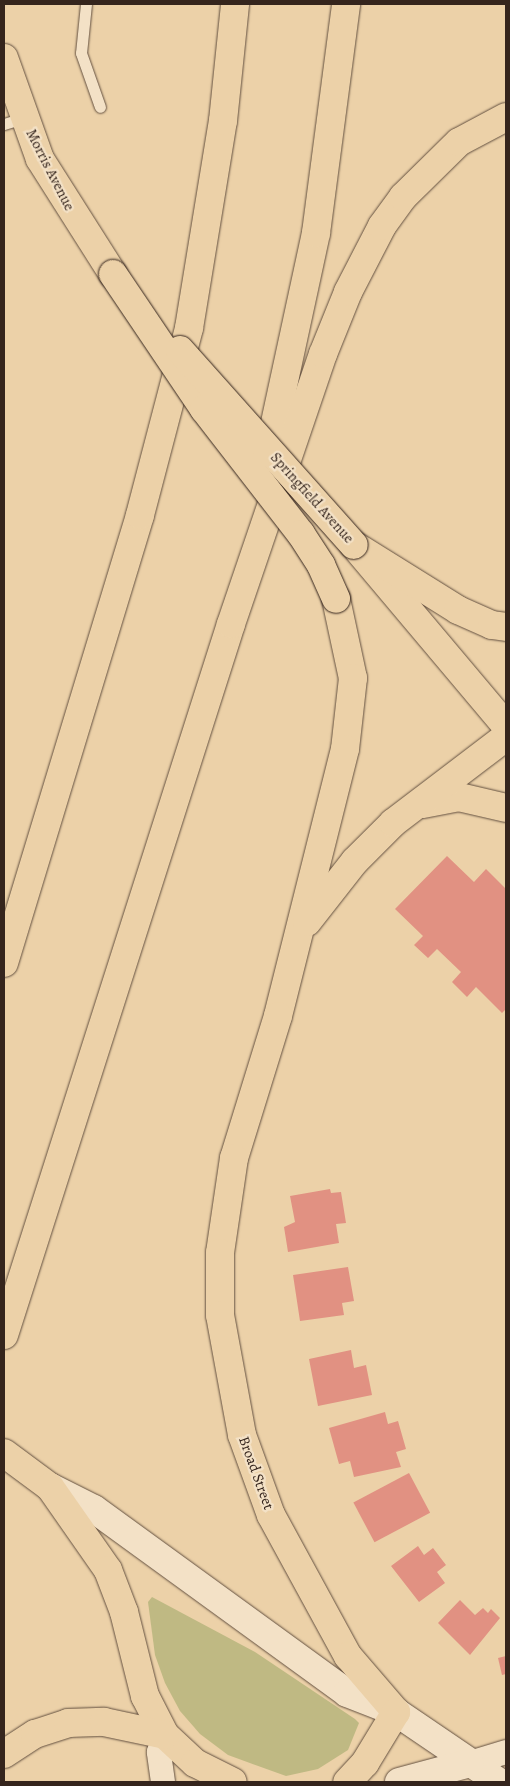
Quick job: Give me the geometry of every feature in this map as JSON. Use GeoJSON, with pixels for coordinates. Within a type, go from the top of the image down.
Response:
{"type":"FeatureCollection","features":[{"type":"Feature","properties":{"kind":"main road"},"geometry":{"type":"LineString","coordinates":[[4,963],[138,525],[189,328],[222,130],[235,4]]}},
{"type":"Feature","properties":{"kind":"main road"},"geometry":{"type":"LineString","coordinates":[[231,624],[316,233],[346,4]]}},
{"type":"Feature","properties":{"kind":"main road","name":"Morris Avenue"},"geometry":{"type":"LineString","coordinates":[[4,58],[14,121],[60,196],[113,274]]}},
{"type":"Feature","properties":{"kind":"main road"},"geometry":{"type":"LineString","coordinates":[[4,1335],[231,624],[323,354],[364,258],[382,226],[427,171],[459,142],[506,117]]}},
{"type":"Feature","properties":{"kind":"main road","name":"Springfield Avenue"},"geometry":{"type":"LineString","coordinates":[[113,274],[354,545],[506,726]]}},
{"type":"Feature","properties":{"kind":"main road","name":"Broad Street"},"geometry":{"type":"LineString","coordinates":[[113,274],[204,409],[300,534],[336,599],[352,678],[350,716],[301,929],[225,1200],[220,1315],[229,1376],[252,1467],[271,1515],[348,1656],[396,1712]]}},
{"type":"Feature","properties":{"kind":"main road"},"geometry":{"type":"LineString","coordinates":[[354,545],[458,610],[492,625],[506,627]]}},
{"type":"Feature","properties":{"kind":"main road"},"geometry":{"type":"LineString","coordinates":[[301,929],[356,861],[393,823],[506,737]]}},
{"type":"Feature","properties":{"kind":"main road"},"geometry":{"type":"LineString","coordinates":[[419,805],[459,797],[506,808]]}},
{"type":"Feature","properties":{"kind":"main road","name":"Broad Street"},"geometry":{"type":"LineString","coordinates":[[4,1453],[50,1487],[94,1510],[347,1693],[396,1712],[499,1782]]}},
{"type":"Feature","properties":{"kind":"main road"},"geometry":{"type":"LineString","coordinates":[[50,1487],[108,1570],[124,1612],[145,1696],[165,1735],[196,1763],[233,1782]]}},
{"type":"Feature","properties":{"kind":"main road"},"geometry":{"type":"LineString","coordinates":[[347,1782],[365,1763],[396,1712]]}},
{"type":"Feature","properties":{"kind":"main road"},"geometry":{"type":"LineString","coordinates":[[4,1754],[35,1734],[68,1723],[104,1722],[165,1735]]}},
{"type":"Feature","properties":{"kind":"main road"},"geometry":{"type":"LineString","coordinates":[[400,1782],[470,1763]]}},
{"type":"Feature","properties":{"kind":"street"},"geometry":{"type":"LineString","coordinates":[[163,1782],[159,1752],[165,1735]]}},
{"type":"Feature","properties":{"kind":"street"},"geometry":{"type":"LineString","coordinates":[[470,1763],[506,1752]]}},
{"type":"Feature","properties":{"kind":"lane"},"geometry":{"type":"LineString","coordinates":[[86,4],[81,53],[100,107]]}},
{"type":"Feature","properties":{"kind":"shaded area"},"geometry":{"type":"Polygon","coordinates":[[[152,1597],[255,1652],[355,1719],[359,1723],[348,1750],[318,1769],[286,1776],[228,1755],[200,1734],[180,1711],[165,1683],[155,1655],[148,1602],[152,1597]]]}},
{"type":"Feature","properties":{"kind":"building"},"geometry":{"type":"Polygon","coordinates":[[[447,856],[474,882],[486,869],[506,889],[506,1009],[502,1013],[476,987],[467,997],[452,982],[461,972],[437,949],[428,958],[414,945],[423,936],[395,909],[447,856]]]}},
{"type":"Feature","properties":{"kind":"building"},"geometry":{"type":"Polygon","coordinates":[[[330,1189],[331,1193],[341,1192],[346,1223],[336,1224],[339,1243],[288,1252],[284,1227],[295,1222],[290,1196],[330,1189]]]}},
{"type":"Feature","properties":{"kind":"building"},"geometry":{"type":"Polygon","coordinates":[[[348,1267],[354,1301],[342,1303],[344,1315],[300,1321],[293,1275],[348,1267]]]}},
{"type":"Feature","properties":{"kind":"building"},"geometry":{"type":"Polygon","coordinates":[[[351,1350],[354,1368],[366,1365],[372,1395],[318,1406],[309,1359],[351,1350]]]}},
{"type":"Feature","properties":{"kind":"building"},"geometry":{"type":"Polygon","coordinates":[[[385,1412],[388,1424],[398,1421],[406,1449],[396,1452],[401,1467],[354,1477],[350,1461],[339,1464],[329,1428],[385,1412]]]}},
{"type":"Feature","properties":{"kind":"building"},"geometry":{"type":"Polygon","coordinates":[[[409,1473],[430,1513],[375,1542],[353,1503],[409,1473]]]}},
{"type":"Feature","properties":{"kind":"building"},"geometry":{"type":"Polygon","coordinates":[[[418,1546],[424,1555],[433,1548],[446,1565],[437,1572],[445,1583],[419,1602],[391,1566],[418,1546]]]}},
{"type":"Feature","properties":{"kind":"building"},"geometry":{"type":"Polygon","coordinates":[[[460,1600],[475,1615],[483,1608],[488,1613],[491,1609],[500,1618],[470,1655],[438,1623],[460,1600]]]}},
{"type":"Feature","properties":{"kind":"building"},"geometry":{"type":"Polygon","coordinates":[[[506,1656],[506,1674],[502,1675],[498,1658],[506,1656]]]}}]}
